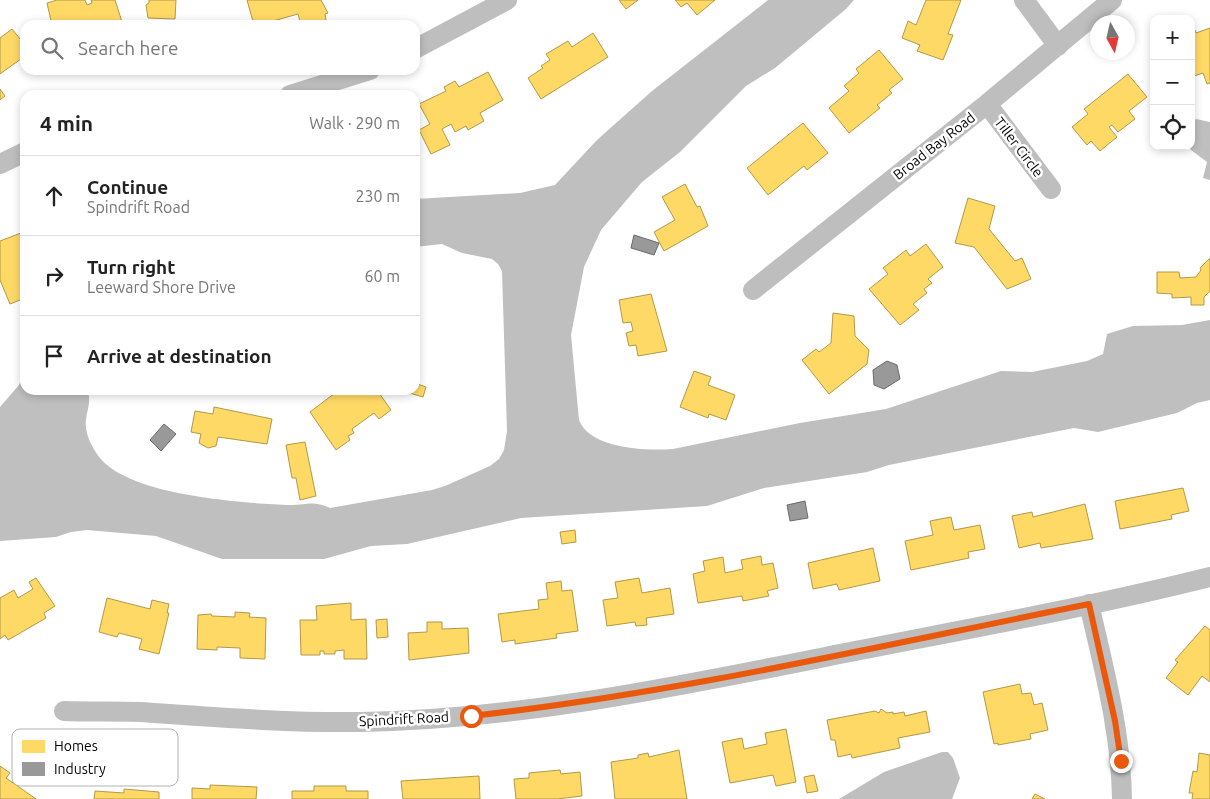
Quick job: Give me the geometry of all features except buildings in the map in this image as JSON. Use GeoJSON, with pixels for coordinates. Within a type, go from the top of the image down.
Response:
{"type":"FeatureCollection","features":[{"type":"Feature","properties":{"kind":"street"},"geometry":{"type":"LineString","coordinates":[[420,46],[508,0]]}},
{"type":"Feature","properties":{"kind":"street"},"geometry":{"type":"LineString","coordinates":[[1024,0],[1058,46]]}},
{"type":"Feature","properties":{"kind":"street","name":"Broad Bay Road"},"geometry":{"type":"LineString","coordinates":[[753,290],[987,104],[1112,0]]}},
{"type":"Feature","properties":{"kind":"street"},"geometry":{"type":"LineString","coordinates":[[306,90],[354,75]]}},
{"type":"Feature","properties":{"kind":"street","name":"Tiller Circle"},"geometry":{"type":"LineString","coordinates":[[987,104],[1051,189]]}},
{"type":"Feature","properties":{"kind":"street"},"geometry":{"type":"LineString","coordinates":[[0,164],[20,154]]}},
{"type":"Feature","properties":{"kind":"street","name":"Spindrift Road"},"geometry":{"type":"LineString","coordinates":[[64,711],[135,712],[278,721],[362,722],[471,716],[556,706],[681,686],[1089,604],[1210,576]]}},
{"type":"Feature","properties":{"kind":"street"},"geometry":{"type":"LineString","coordinates":[[1089,604],[1115,721],[1121,761],[1122,799]]}},
{"type":"Feature","properties":{"kind":"shaded area"},"geometry":{"type":"Polygon","coordinates":[[[768,0],[854,0],[846,9],[775,68],[746,86],[680,152],[642,182],[601,230],[584,267],[571,335],[579,420],[585,430],[595,437],[620,446],[673,449],[800,423],[886,409],[1001,371],[1032,372],[1087,361],[1103,354],[1107,334],[1133,326],[1182,325],[1210,320],[1210,400],[1197,403],[1177,413],[1098,432],[1074,428],[889,465],[867,472],[764,488],[707,506],[521,518],[407,544],[371,546],[324,559],[222,559],[156,536],[87,530],[71,532],[56,537],[0,541],[0,407],[20,382],[20,395],[88,395],[87,435],[100,458],[115,471],[136,481],[189,495],[270,504],[314,504],[330,508],[432,490],[490,466],[499,459],[504,450],[507,431],[502,271],[492,259],[462,253],[442,244],[420,246],[420,199],[520,193],[555,185],[597,140],[652,91],[768,0]]]}},
{"type":"Feature","properties":{"kind":"shaded area"},"geometry":{"type":"Polygon","coordinates":[[[1195,120],[1210,122],[1210,180],[1203,178],[1207,162],[1191,150],[1195,150],[1195,120]]]}},
{"type":"Feature","properties":{"kind":"shaded area"},"geometry":{"type":"Polygon","coordinates":[[[942,752],[948,752],[953,758],[960,778],[952,799],[839,799],[884,772],[942,752]]]}},
{"type":"Feature","properties":{"kind":"route"},"geometry":{"type":"LineString","coordinates":[[471,716],[556,706],[681,686],[1089,604],[1115,721],[1121,761]]}}]}
